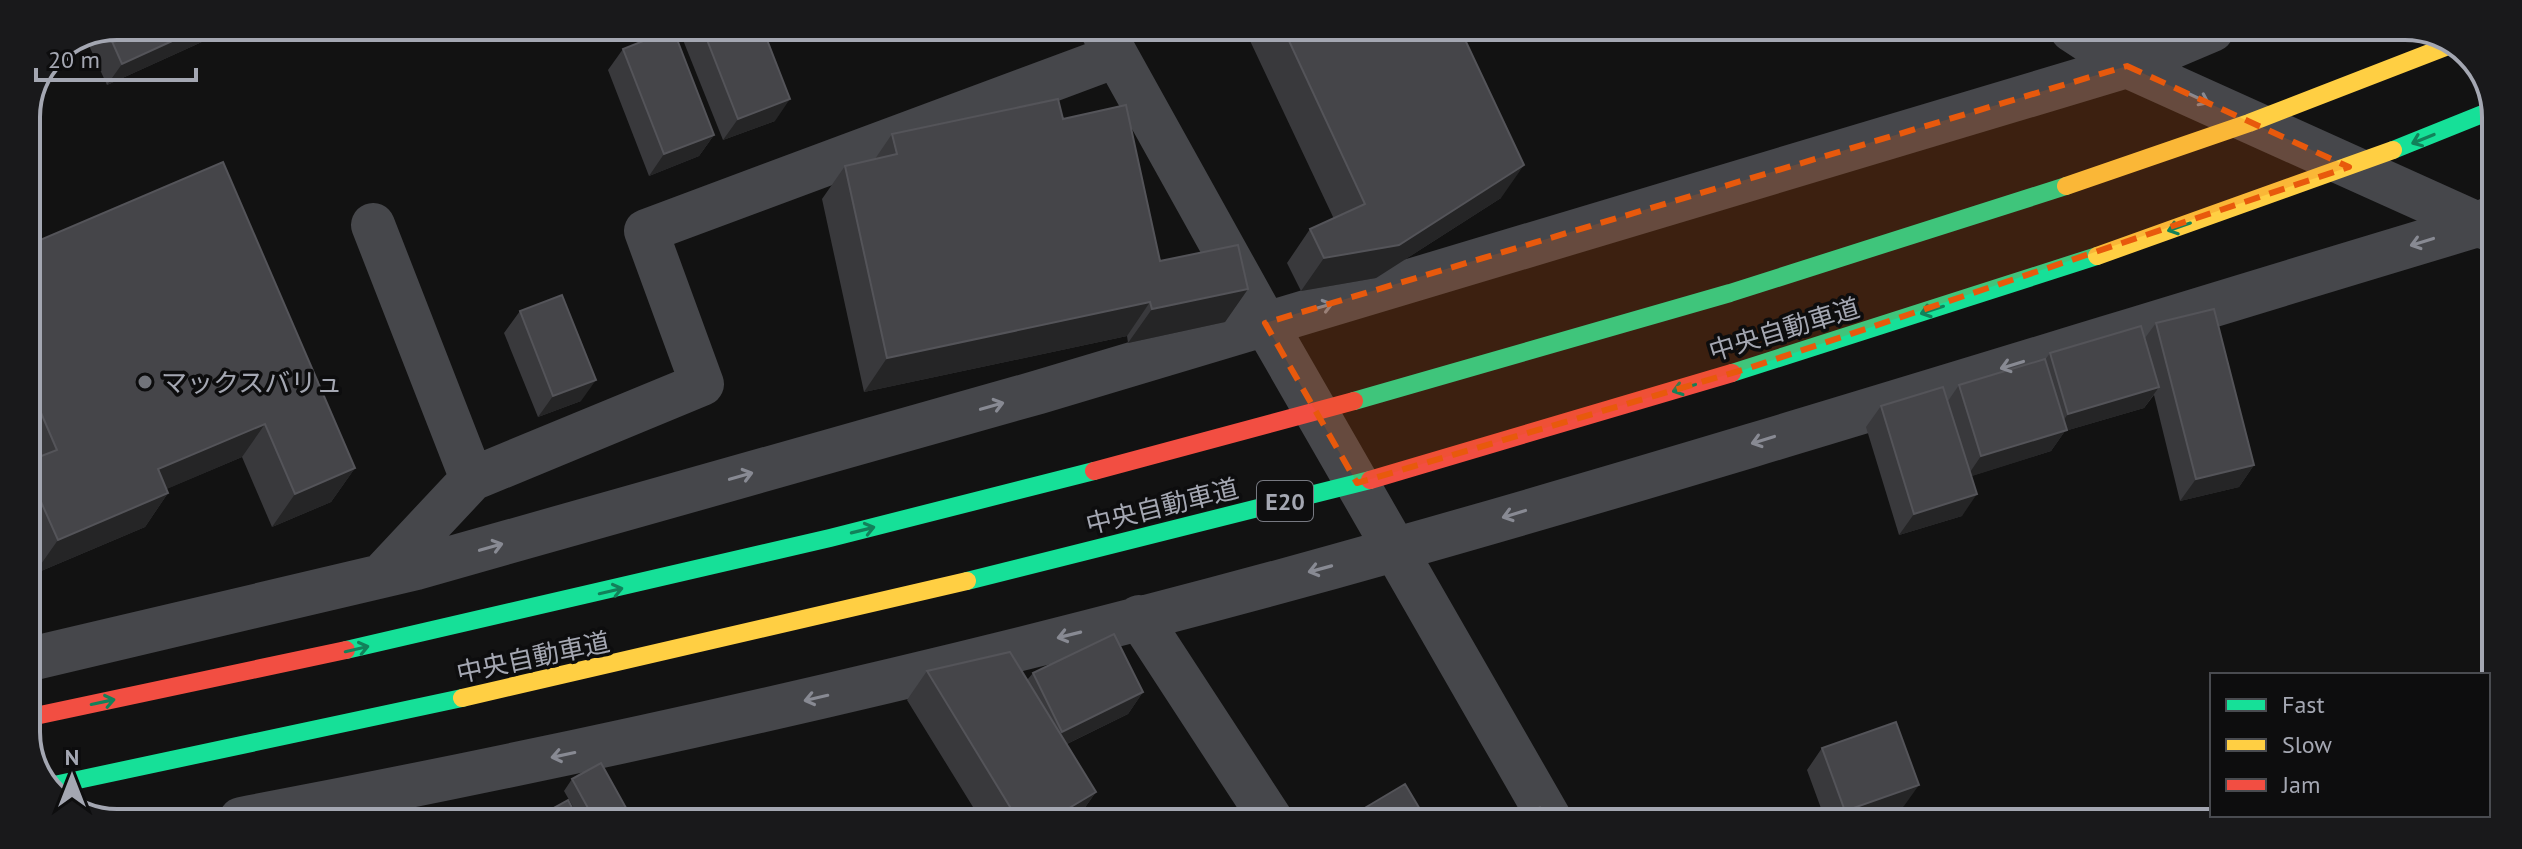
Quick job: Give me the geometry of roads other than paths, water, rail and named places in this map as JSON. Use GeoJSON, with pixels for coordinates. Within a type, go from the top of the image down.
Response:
{"type":"FeatureCollection","features":[{"type":"Feature","properties":{"kind":"highway","name":"中央自動車道"},"geometry":{"type":"LineString","coordinates":[[40,715],[317,658],[702,570],[1388,394],[2057,191],[2357,83],[2441,49]]}},
{"type":"Feature","properties":{"kind":"highway","name":"中央自動車道"},"geometry":{"type":"LineString","coordinates":[[60,784],[699,647],[1409,470],[1746,369],[2057,270],[2386,154],[2482,114]]}},
{"type":"Feature","properties":{"kind":"street"},"geometry":{"type":"LineString","coordinates":[[2087,40],[2127,66],[2482,221]]}},
{"type":"Feature","properties":{"kind":"street"},"geometry":{"type":"LineString","coordinates":[[40,657],[399,571],[1024,397],[2127,66],[2188,40]]}},
{"type":"Feature","properties":{"kind":"street"},"geometry":{"type":"LineString","coordinates":[[399,571],[472,479],[702,384],[646,231],[1109,42],[1265,323],[1544,809]]}},
{"type":"Feature","properties":{"kind":"street"},"geometry":{"type":"LineString","coordinates":[[373,225],[472,479]]}},
{"type":"Feature","properties":{"kind":"street"},"geometry":{"type":"LineString","coordinates":[[350,809],[427,802],[664,734],[1396,550],[2482,226]]}},
{"type":"Feature","properties":{"kind":"street"},"geometry":{"type":"LineString","coordinates":[[1139,617],[1264,809]]}},
{"type":"Feature","properties":{"kind":"place","name":"マックスバリュ"},"geometry":{"type":"Point","coordinates":[145,382]}}]}
